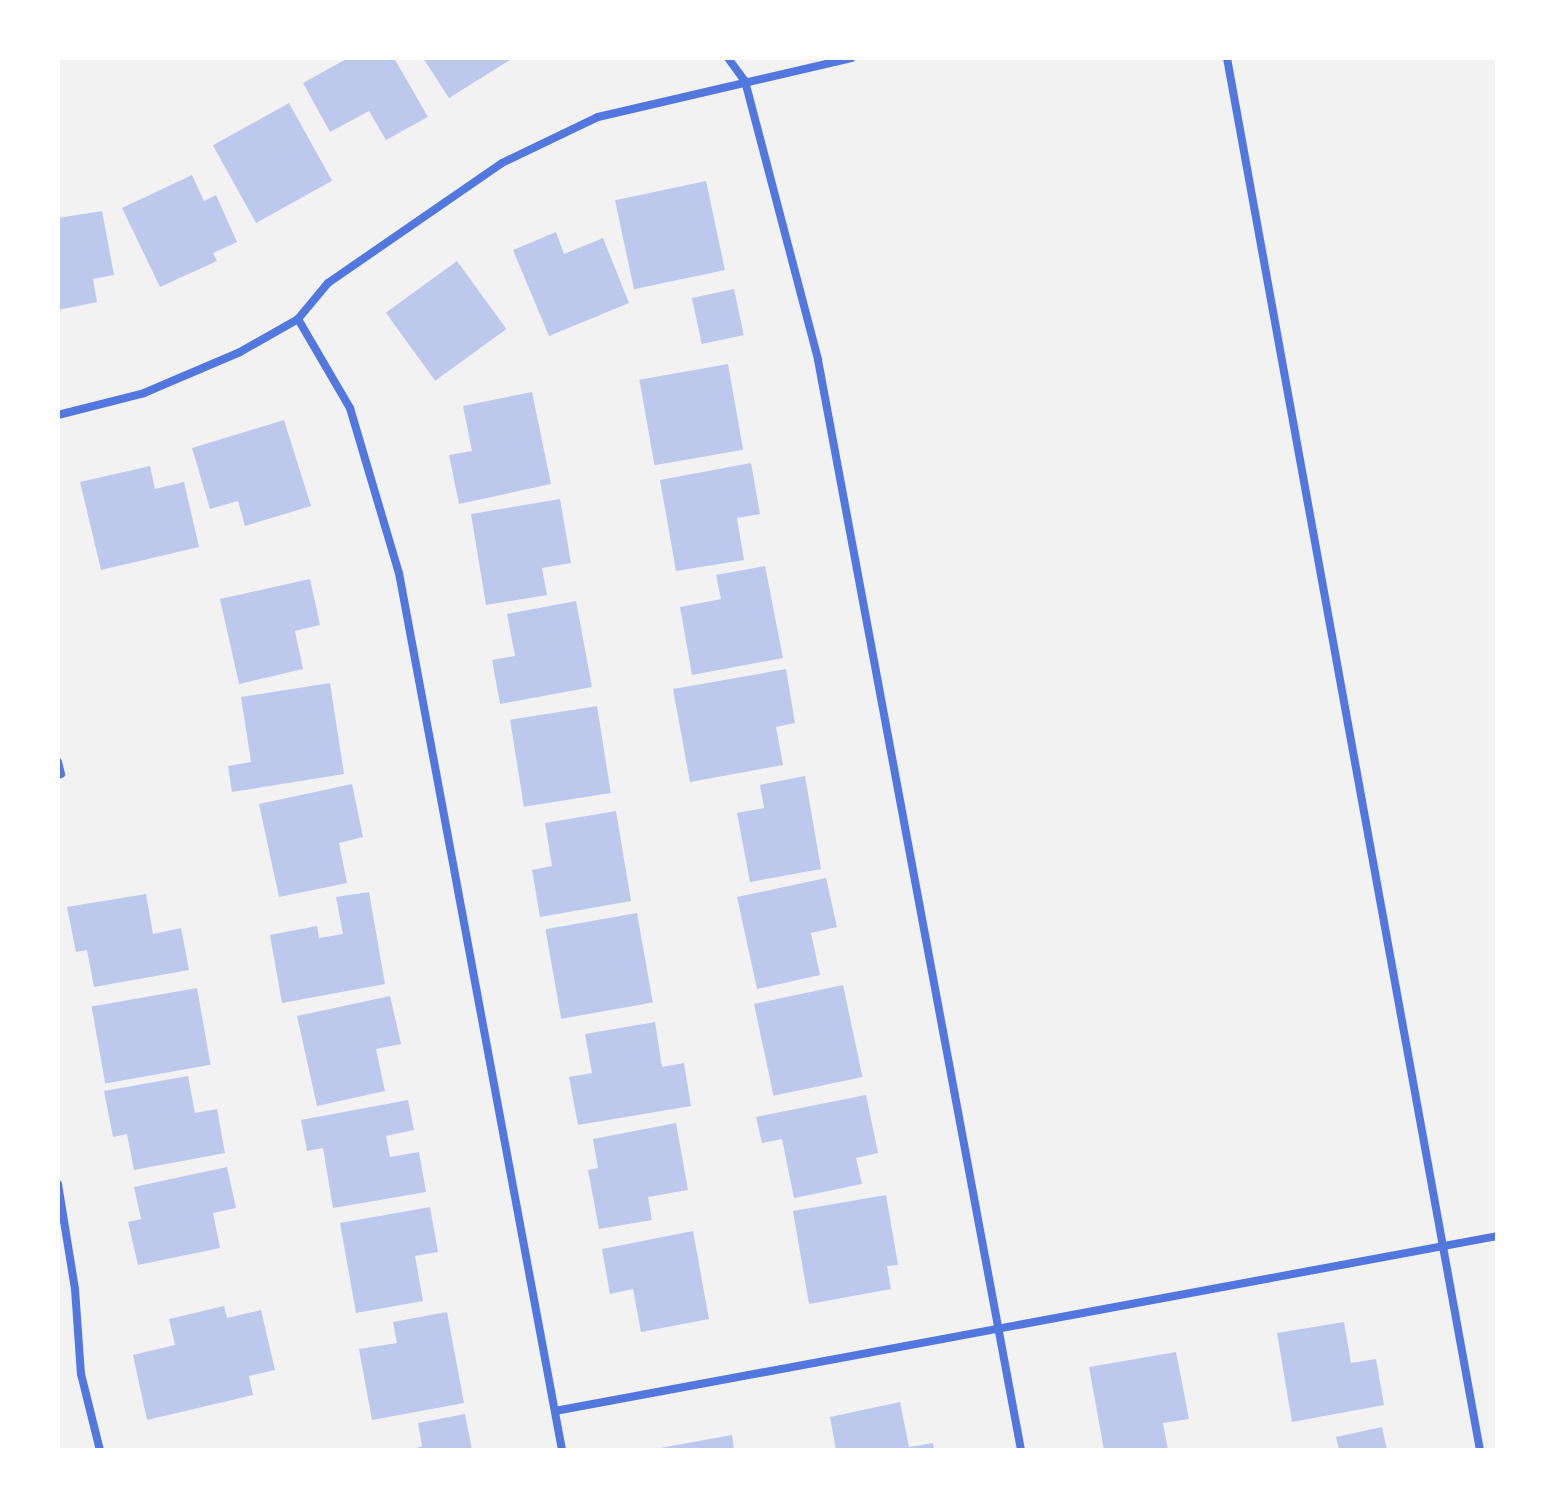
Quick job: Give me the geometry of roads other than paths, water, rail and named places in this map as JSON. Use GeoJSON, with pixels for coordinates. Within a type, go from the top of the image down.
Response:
{"type":"FeatureCollection","features":[{"type":"Feature","properties":{"kind":"street"},"geometry":{"type":"LineString","coordinates":[[728,58],[745,81],[818,360],[1021,1450]]}},
{"type":"Feature","properties":{"kind":"street"},"geometry":{"type":"LineString","coordinates":[[58,415],[144,393],[193,374],[298,319],[328,283],[502,163],[598,117],[851,58]]}},
{"type":"Feature","properties":{"kind":"street"},"geometry":{"type":"LineString","coordinates":[[1227,58],[1480,1450]]}},
{"type":"Feature","properties":{"kind":"street"},"geometry":{"type":"LineString","coordinates":[[298,319],[350,408],[399,573],[562,1450]]}},
{"type":"Feature","properties":{"kind":"street"},"geometry":{"type":"LineString","coordinates":[[58,762],[61,774],[58,775]]}},
{"type":"Feature","properties":{"kind":"street"},"geometry":{"type":"LineString","coordinates":[[58,1184],[69,1243],[81,1374],[100,1450]]}},
{"type":"Feature","properties":{"kind":"street"},"geometry":{"type":"LineString","coordinates":[[555,1411],[1497,1236]]}}]}
